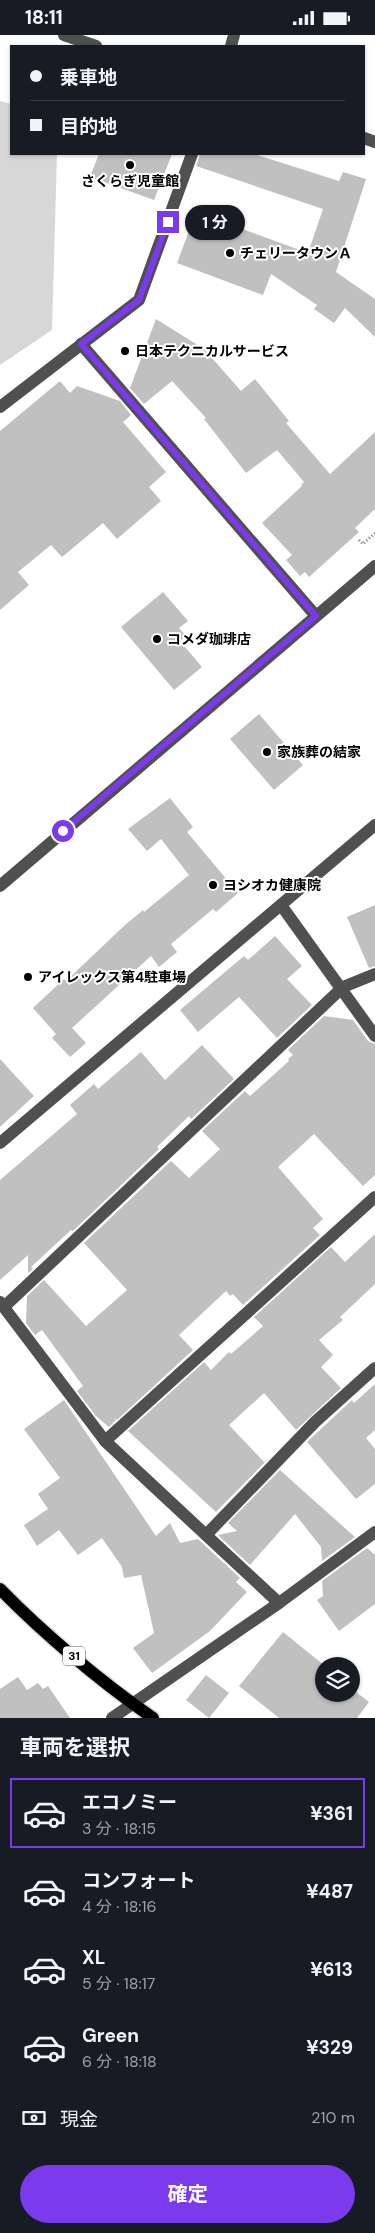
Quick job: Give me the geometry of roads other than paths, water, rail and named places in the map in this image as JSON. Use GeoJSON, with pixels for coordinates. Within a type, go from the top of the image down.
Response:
{"type":"FeatureCollection","features":[{"type":"Feature","properties":{"kind":"main road","name":"31"},"geometry":{"type":"LineString","coordinates":[[0,1589],[16,1605],[133,1704],[153,1718]]}},
{"type":"Feature","properties":{"kind":"street"},"geometry":{"type":"LineString","coordinates":[[64,35],[93,45]]}},
{"type":"Feature","properties":{"kind":"street"},"geometry":{"type":"LineString","coordinates":[[0,407],[139,300],[192,155]]}},
{"type":"Feature","properties":{"kind":"street"},"geometry":{"type":"LineString","coordinates":[[81,344],[316,616]]}},
{"type":"Feature","properties":{"kind":"street"},"geometry":{"type":"LineString","coordinates":[[0,886],[375,566]]}},
{"type":"Feature","properties":{"kind":"street"},"geometry":{"type":"LineString","coordinates":[[0,1143],[375,825]]}},
{"type":"Feature","properties":{"kind":"street"},"geometry":{"type":"LineString","coordinates":[[282,905],[375,1035]]}},
{"type":"Feature","properties":{"kind":"street"},"geometry":{"type":"LineString","coordinates":[[279,1603],[105,1441],[2,1304],[342,987],[375,974]]}},
{"type":"Feature","properties":{"kind":"street"},"geometry":{"type":"LineString","coordinates":[[105,1441],[375,1197]]}},
{"type":"Feature","properties":{"kind":"street"},"geometry":{"type":"LineString","coordinates":[[206,1535],[315,1422],[375,1368]]}},
{"type":"Feature","properties":{"kind":"street"},"geometry":{"type":"LineString","coordinates":[[112,1718],[279,1603],[375,1532]]}},
{"type":"Feature","properties":{"kind":"place","name":"さくらぎ児童館"},"geometry":{"type":"Point","coordinates":[130,165]}},
{"type":"Feature","properties":{"kind":"place","name":"チェリータウンＡ"},"geometry":{"type":"Point","coordinates":[230,253]}},
{"type":"Feature","properties":{"kind":"place","name":"日本テクニカルサービス"},"geometry":{"type":"Point","coordinates":[125,351]}},
{"type":"Feature","properties":{"kind":"place","name":"コメダ珈琲店"},"geometry":{"type":"Point","coordinates":[157,639]}},
{"type":"Feature","properties":{"kind":"place","name":"家族葬の結家"},"geometry":{"type":"Point","coordinates":[267,752]}},
{"type":"Feature","properties":{"kind":"place","name":"ヨシオカ健康院"},"geometry":{"type":"Point","coordinates":[213,885]}},
{"type":"Feature","properties":{"kind":"place","name":"アイレックス第4駐車場"},"geometry":{"type":"Point","coordinates":[28,977]}}]}
